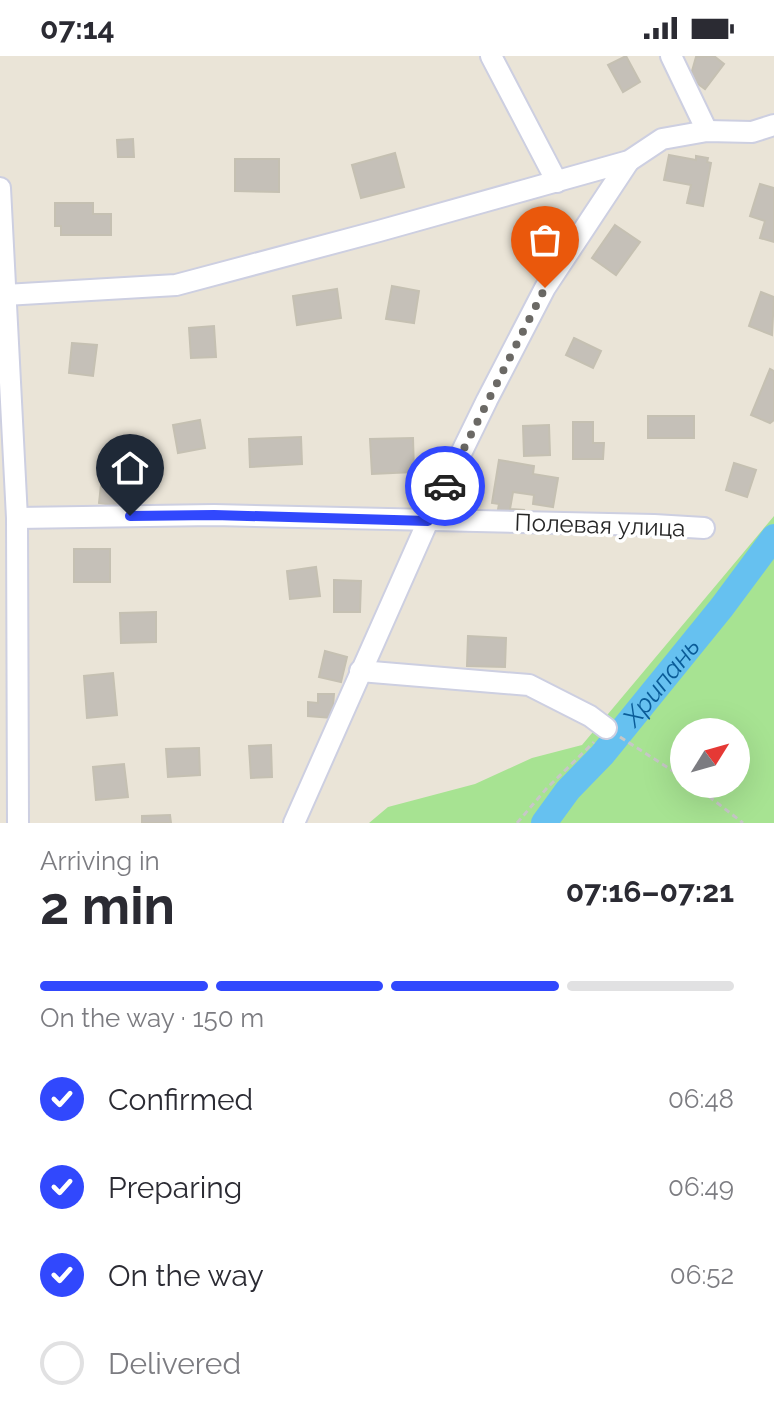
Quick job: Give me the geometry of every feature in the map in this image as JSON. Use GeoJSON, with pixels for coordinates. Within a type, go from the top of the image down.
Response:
{"type":"FeatureCollection","features":[{"type":"Feature","properties":{"kind":"street"},"geometry":{"type":"LineString","coordinates":[[491,56],[557,182]]}},
{"type":"Feature","properties":{"kind":"street"},"geometry":{"type":"LineString","coordinates":[[671,56],[707,131]]}},
{"type":"Feature","properties":{"kind":"street"},"geometry":{"type":"LineString","coordinates":[[5,295],[176,285],[629,161],[662,139],[707,131],[752,132],[774,125]]}},
{"type":"Feature","properties":{"kind":"street"},"geometry":{"type":"LineString","coordinates":[[294,823],[428,521],[487,400],[545,288],[629,161]]}},
{"type":"Feature","properties":{"kind":"street"},"geometry":{"type":"LineString","coordinates":[[0,188],[17,518],[18,823]]}},
{"type":"Feature","properties":{"kind":"street","name":"Полевая улица"},"geometry":{"type":"LineString","coordinates":[[17,518],[214,515],[704,528]]}},
{"type":"Feature","properties":{"kind":"street"},"geometry":{"type":"LineString","coordinates":[[360,671],[529,685],[590,716],[606,728]]}},
{"type":"Feature","properties":{"kind":"path"},"geometry":{"type":"LineString","coordinates":[[517,823],[606,728],[670,769]]}},
{"type":"Feature","properties":{"kind":"path"},"geometry":{"type":"LineString","coordinates":[[711,798],[743,823]]}},
{"type":"Feature","properties":{"kind":"green space"},"geometry":{"type":"Polygon","coordinates":[[[774,516],[774,823],[369,823],[388,807],[475,784],[532,758],[582,745],[774,516]]]}},
{"type":"Feature","properties":{"kind":"building"},"geometry":{"type":"Polygon","coordinates":[[[626,56],[640,82],[623,92],[608,65],[626,56]]]}},
{"type":"Feature","properties":{"kind":"building"},"geometry":{"type":"Polygon","coordinates":[[[714,56],[724,64],[705,89],[690,78],[696,57],[714,56]]]}},
{"type":"Feature","properties":{"kind":"building"},"geometry":{"type":"Polygon","coordinates":[[[133,139],[134,157],[118,157],[117,140],[133,139]]]}},
{"type":"Feature","properties":{"kind":"building"},"geometry":{"type":"Polygon","coordinates":[[[395,153],[404,187],[361,198],[352,165],[395,153]]]}},
{"type":"Feature","properties":{"kind":"building"},"geometry":{"type":"Polygon","coordinates":[[[669,155],[696,160],[696,156],[708,158],[707,162],[711,163],[703,206],[687,203],[691,185],[664,180],[669,155]]]}},
{"type":"Feature","properties":{"kind":"building"},"geometry":{"type":"Polygon","coordinates":[[[235,159],[279,159],[279,192],[235,191],[235,159]]]}},
{"type":"Feature","properties":{"kind":"building"},"geometry":{"type":"Polygon","coordinates":[[[760,184],[774,188],[774,242],[760,238],[765,221],[750,216],[760,184]]]}},
{"type":"Feature","properties":{"kind":"building"},"geometry":{"type":"Polygon","coordinates":[[[55,203],[93,203],[93,214],[111,214],[111,235],[61,235],[61,226],[55,226],[55,203]]]}},
{"type":"Feature","properties":{"kind":"building"},"geometry":{"type":"Polygon","coordinates":[[[615,225],[640,242],[616,275],[592,258],[615,225]]]}},
{"type":"Feature","properties":{"kind":"building"},"geometry":{"type":"Polygon","coordinates":[[[392,286],[419,291],[414,323],[386,319],[392,286]]]}},
{"type":"Feature","properties":{"kind":"building"},"geometry":{"type":"Polygon","coordinates":[[[337,289],[341,318],[297,325],[293,296],[337,289]]]}},
{"type":"Feature","properties":{"kind":"building"},"geometry":{"type":"Polygon","coordinates":[[[761,292],[774,297],[772,335],[749,326],[761,292]]]}},
{"type":"Feature","properties":{"kind":"building"},"geometry":{"type":"Polygon","coordinates":[[[214,326],[216,357],[191,358],[189,328],[214,326]]]}},
{"type":"Feature","properties":{"kind":"building"},"geometry":{"type":"Polygon","coordinates":[[[574,338],[601,351],[593,368],[566,355],[574,338]]]}},
{"type":"Feature","properties":{"kind":"building"},"geometry":{"type":"Polygon","coordinates":[[[72,343],[97,345],[93,376],[69,373],[72,343]]]}},
{"type":"Feature","properties":{"kind":"building"},"geometry":{"type":"Polygon","coordinates":[[[770,369],[774,371],[774,420],[770,423],[751,415],[770,369]]]}},
{"type":"Feature","properties":{"kind":"building"},"geometry":{"type":"Polygon","coordinates":[[[648,416],[694,416],[694,438],[648,438],[648,416]]]}},
{"type":"Feature","properties":{"kind":"building"},"geometry":{"type":"Polygon","coordinates":[[[200,420],[205,448],[178,453],[173,425],[200,420]]]}},
{"type":"Feature","properties":{"kind":"building"},"geometry":{"type":"Polygon","coordinates":[[[573,422],[593,422],[593,443],[604,443],[603,459],[573,459],[573,422]]]}},
{"type":"Feature","properties":{"kind":"building"},"geometry":{"type":"Polygon","coordinates":[[[549,425],[550,455],[524,456],[523,426],[549,425]]]}},
{"type":"Feature","properties":{"kind":"building"},"geometry":{"type":"Polygon","coordinates":[[[301,437],[302,464],[250,467],[249,439],[301,437]]]}},
{"type":"Feature","properties":{"kind":"building"},"geometry":{"type":"Polygon","coordinates":[[[413,438],[414,472],[372,474],[370,439],[413,438]]]}},
{"type":"Feature","properties":{"kind":"building"},"geometry":{"type":"Polygon","coordinates":[[[499,460],[534,466],[533,474],[558,478],[553,507],[533,504],[534,495],[513,492],[510,509],[524,510],[522,519],[497,515],[499,504],[492,503],[499,460]]]}},
{"type":"Feature","properties":{"kind":"building"},"geometry":{"type":"Polygon","coordinates":[[[734,463],[756,470],[747,497],[726,490],[734,463]]]}},
{"type":"Feature","properties":{"kind":"building"},"geometry":{"type":"Polygon","coordinates":[[[102,476],[128,479],[125,507],[99,503],[102,476]]]}},
{"type":"Feature","properties":{"kind":"building"},"geometry":{"type":"Polygon","coordinates":[[[74,549],[110,549],[110,582],[74,582],[74,549]]]}},
{"type":"Feature","properties":{"kind":"building"},"geometry":{"type":"Polygon","coordinates":[[[316,567],[320,596],[290,599],[287,571],[316,567]]]}},
{"type":"Feature","properties":{"kind":"building"},"geometry":{"type":"Polygon","coordinates":[[[334,580],[361,581],[360,612],[334,612],[334,580]]]}},
{"type":"Feature","properties":{"kind":"building"},"geometry":{"type":"Polygon","coordinates":[[[156,612],[156,642],[121,643],[120,613],[156,612]]]}},
{"type":"Feature","properties":{"kind":"building"},"geometry":{"type":"Polygon","coordinates":[[[468,636],[506,638],[505,667],[467,666],[468,636]]]}},
{"type":"Feature","properties":{"kind":"building"},"geometry":{"type":"Polygon","coordinates":[[[325,651],[347,657],[341,682],[319,677],[325,651]]]}},
{"type":"Feature","properties":{"kind":"building"},"geometry":{"type":"Polygon","coordinates":[[[113,673],[117,715],[87,718],[84,676],[113,673]]]}},
{"type":"Feature","properties":{"kind":"building"},"geometry":{"type":"Polygon","coordinates":[[[318,694],[334,694],[332,718],[308,716],[308,702],[318,703],[318,694]]]}},
{"type":"Feature","properties":{"kind":"building"},"geometry":{"type":"Polygon","coordinates":[[[271,745],[272,777],[251,778],[249,746],[271,745]]]}},
{"type":"Feature","properties":{"kind":"building"},"geometry":{"type":"Polygon","coordinates":[[[199,748],[200,775],[168,777],[166,749],[199,748]]]}},
{"type":"Feature","properties":{"kind":"building"},"geometry":{"type":"Polygon","coordinates":[[[124,764],[128,797],[96,800],[93,767],[124,764]]]}},
{"type":"Feature","properties":{"kind":"building"},"geometry":{"type":"Polygon","coordinates":[[[170,815],[171,823],[142,823],[142,816],[170,815]]]}},
{"type":"Feature","properties":{"kind":"waterway","name":"Хрипань"},"geometry":{"type":"LineString","coordinates":[[544,823],[568,790],[602,755],[722,607],[774,537]]}},
{"type":"Feature","properties":{"kind":"way so far"},"geometry":{"type":"LineString","coordinates":[[445,486],[545,288]]}},
{"type":"Feature","properties":{"kind":"route"},"geometry":{"type":"LineString","coordinates":[[130,516],[214,515],[428,521],[445,486]]}}]}
